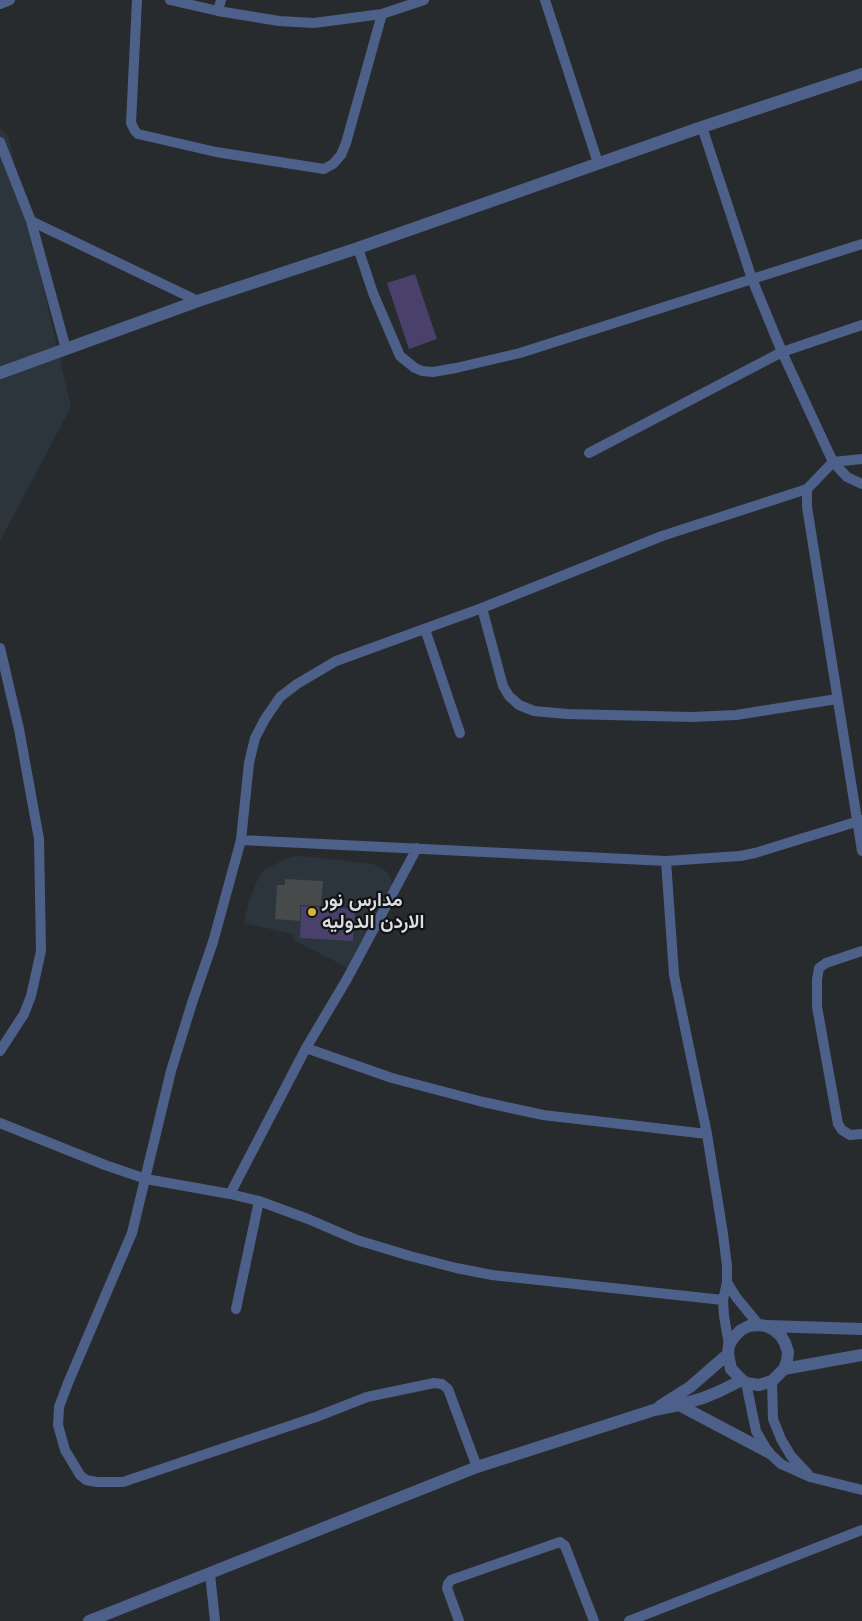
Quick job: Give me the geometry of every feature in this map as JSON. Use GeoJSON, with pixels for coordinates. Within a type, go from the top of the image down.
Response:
{"type":"FeatureCollection","features":[{"type":"Feature","properties":{"kind":"street"},"geometry":{"type":"LineString","coordinates":[[0,4],[10,0]]}},
{"type":"Feature","properties":{"kind":"street"},"geometry":{"type":"LineString","coordinates":[[137,0],[132,123],[138,134],[216,152],[324,169],[333,164],[341,155],[346,142],[382,14]]}},
{"type":"Feature","properties":{"kind":"street"},"geometry":{"type":"LineString","coordinates":[[170,0],[218,11],[278,21],[314,23],[382,14],[424,0]]}},
{"type":"Feature","properties":{"kind":"street"},"geometry":{"type":"LineString","coordinates":[[218,11],[221,0]]}},
{"type":"Feature","properties":{"kind":"street"},"geometry":{"type":"LineString","coordinates":[[545,0],[598,163]]}},
{"type":"Feature","properties":{"kind":"street"},"geometry":{"type":"LineString","coordinates":[[0,373],[198,301],[358,248],[702,127],[862,74]]}},
{"type":"Feature","properties":{"kind":"street"},"geometry":{"type":"LineString","coordinates":[[702,127],[752,279],[782,352],[833,462],[847,477],[862,484]]}},
{"type":"Feature","properties":{"kind":"street"},"geometry":{"type":"LineString","coordinates":[[0,142],[31,221],[66,349]]}},
{"type":"Feature","properties":{"kind":"street"},"geometry":{"type":"LineString","coordinates":[[31,221],[198,301]]}},
{"type":"Feature","properties":{"kind":"street"},"geometry":{"type":"LineString","coordinates":[[358,248],[373,293],[398,350],[408,364],[422,371],[456,368],[520,353],[862,244]]}},
{"type":"Feature","properties":{"kind":"street"},"geometry":{"type":"LineString","coordinates":[[589,453],[782,352],[862,325]]}},
{"type":"Feature","properties":{"kind":"street"},"geometry":{"type":"LineString","coordinates":[[477,1467],[448,1389],[442,1384],[434,1383],[367,1397],[316,1417],[123,1482],[97,1482],[86,1480],[80,1475],[66,1450],[58,1425],[59,1407],[68,1383],[132,1233],[171,1071],[213,942],[242,840],[250,763],[255,738],[280,697],[297,684],[336,661],[482,608],[662,536],[807,489],[833,462],[862,460]]}},
{"type":"Feature","properties":{"kind":"street"},"geometry":{"type":"LineString","coordinates":[[807,489],[807,507],[837,698],[860,821],[862,851]]}},
{"type":"Feature","properties":{"kind":"street"},"geometry":{"type":"LineString","coordinates":[[482,608],[504,686],[509,696],[519,705],[534,711],[567,714],[736,715],[837,698]]}},
{"type":"Feature","properties":{"kind":"street"},"geometry":{"type":"LineString","coordinates":[[425,629],[460,733]]}},
{"type":"Feature","properties":{"kind":"street"},"geometry":{"type":"LineString","coordinates":[[0,648],[19,729],[39,840],[41,951],[31,996],[24,1014],[0,1051]]}},
{"type":"Feature","properties":{"kind":"street"},"geometry":{"type":"LineString","coordinates":[[242,840],[666,861],[730,857],[755,853],[860,821]]}},
{"type":"Feature","properties":{"kind":"street"},"geometry":{"type":"LineString","coordinates":[[230,1194],[306,1048],[347,979],[417,848]]}},
{"type":"Feature","properties":{"kind":"street"},"geometry":{"type":"LineString","coordinates":[[666,861],[674,975],[707,1134],[723,1234],[727,1266],[727,1282],[723,1300],[731,1369],[744,1382],[756,1431],[768,1452]]}},
{"type":"Feature","properties":{"kind":"street"},"geometry":{"type":"LineString","coordinates":[[862,951],[826,963],[819,968],[817,980],[818,1007],[838,1124],[842,1130],[850,1135],[862,1134]]}},
{"type":"Feature","properties":{"kind":"street"},"geometry":{"type":"LineString","coordinates":[[306,1048],[392,1078],[483,1102],[543,1115],[707,1134]]}},
{"type":"Feature","properties":{"kind":"street"},"geometry":{"type":"LineString","coordinates":[[0,1123],[105,1165],[146,1179],[259,1201],[357,1240],[456,1268],[510,1277],[723,1300]]}},
{"type":"Feature","properties":{"kind":"street"},"geometry":{"type":"LineString","coordinates":[[236,1309],[259,1201]]}},
{"type":"Feature","properties":{"kind":"street"},"geometry":{"type":"LineString","coordinates":[[89,1621],[477,1467],[654,1410],[679,1405],[744,1382],[759,1385],[772,1382],[784,1369],[787,1361],[786,1343],[774,1330],[762,1326],[727,1282]]}},
{"type":"Feature","properties":{"kind":"street"},"geometry":{"type":"LineString","coordinates":[[654,1410],[690,1387],[728,1350],[734,1337],[741,1330],[749,1326],[862,1329]]}},
{"type":"Feature","properties":{"kind":"street"},"geometry":{"type":"LineString","coordinates":[[784,1369],[862,1354]]}},
{"type":"Feature","properties":{"kind":"street"},"geometry":{"type":"LineString","coordinates":[[772,1382],[774,1419],[781,1439],[791,1456],[810,1477]]}},
{"type":"Feature","properties":{"kind":"street"},"geometry":{"type":"LineString","coordinates":[[679,1405],[768,1452],[781,1464],[810,1477],[862,1490]]}},
{"type":"Feature","properties":{"kind":"street"},"geometry":{"type":"LineString","coordinates":[[629,1621],[654,1617],[862,1530]]}},
{"type":"Feature","properties":{"kind":"street"},"geometry":{"type":"LineString","coordinates":[[459,1621],[448,1588],[448,1584],[452,1580],[560,1542],[565,1546],[594,1621]]}},
{"type":"Feature","properties":{"kind":"street"},"geometry":{"type":"LineString","coordinates":[[210,1574],[215,1621]]}},
{"type":"Feature","properties":{"kind":"shaded area"},"geometry":{"type":"Polygon","coordinates":[[[0,127],[8,136],[71,407],[0,541],[0,127]]]}},
{"type":"Feature","properties":{"kind":"shaded area"},"geometry":{"type":"Polygon","coordinates":[[[415,274],[437,339],[409,349],[387,283],[415,274]]]}},
{"type":"Feature","properties":{"kind":"shaded area","name":"مدارس نور الاردن الدوليه"},"geometry":{"type":"Polygon","coordinates":[[[303,856],[372,864],[387,872],[391,879],[392,886],[348,968],[292,939],[293,934],[244,923],[249,901],[257,881],[265,869],[291,857],[303,856]]]}},
{"type":"Feature","properties":{"kind":"shaded area"},"geometry":{"type":"Polygon","coordinates":[[[301,906],[355,909],[353,941],[300,938],[301,906]]]}},
{"type":"Feature","properties":{"kind":"building"},"geometry":{"type":"Polygon","coordinates":[[[285,879],[323,881],[321,906],[300,905],[300,921],[275,919],[277,885],[285,885],[285,879]]]}},
{"type":"Feature","properties":{"kind":"place","name":"مدارس نور الاردن الدوليه"},"geometry":{"type":"Point","coordinates":[312,912]}}]}
